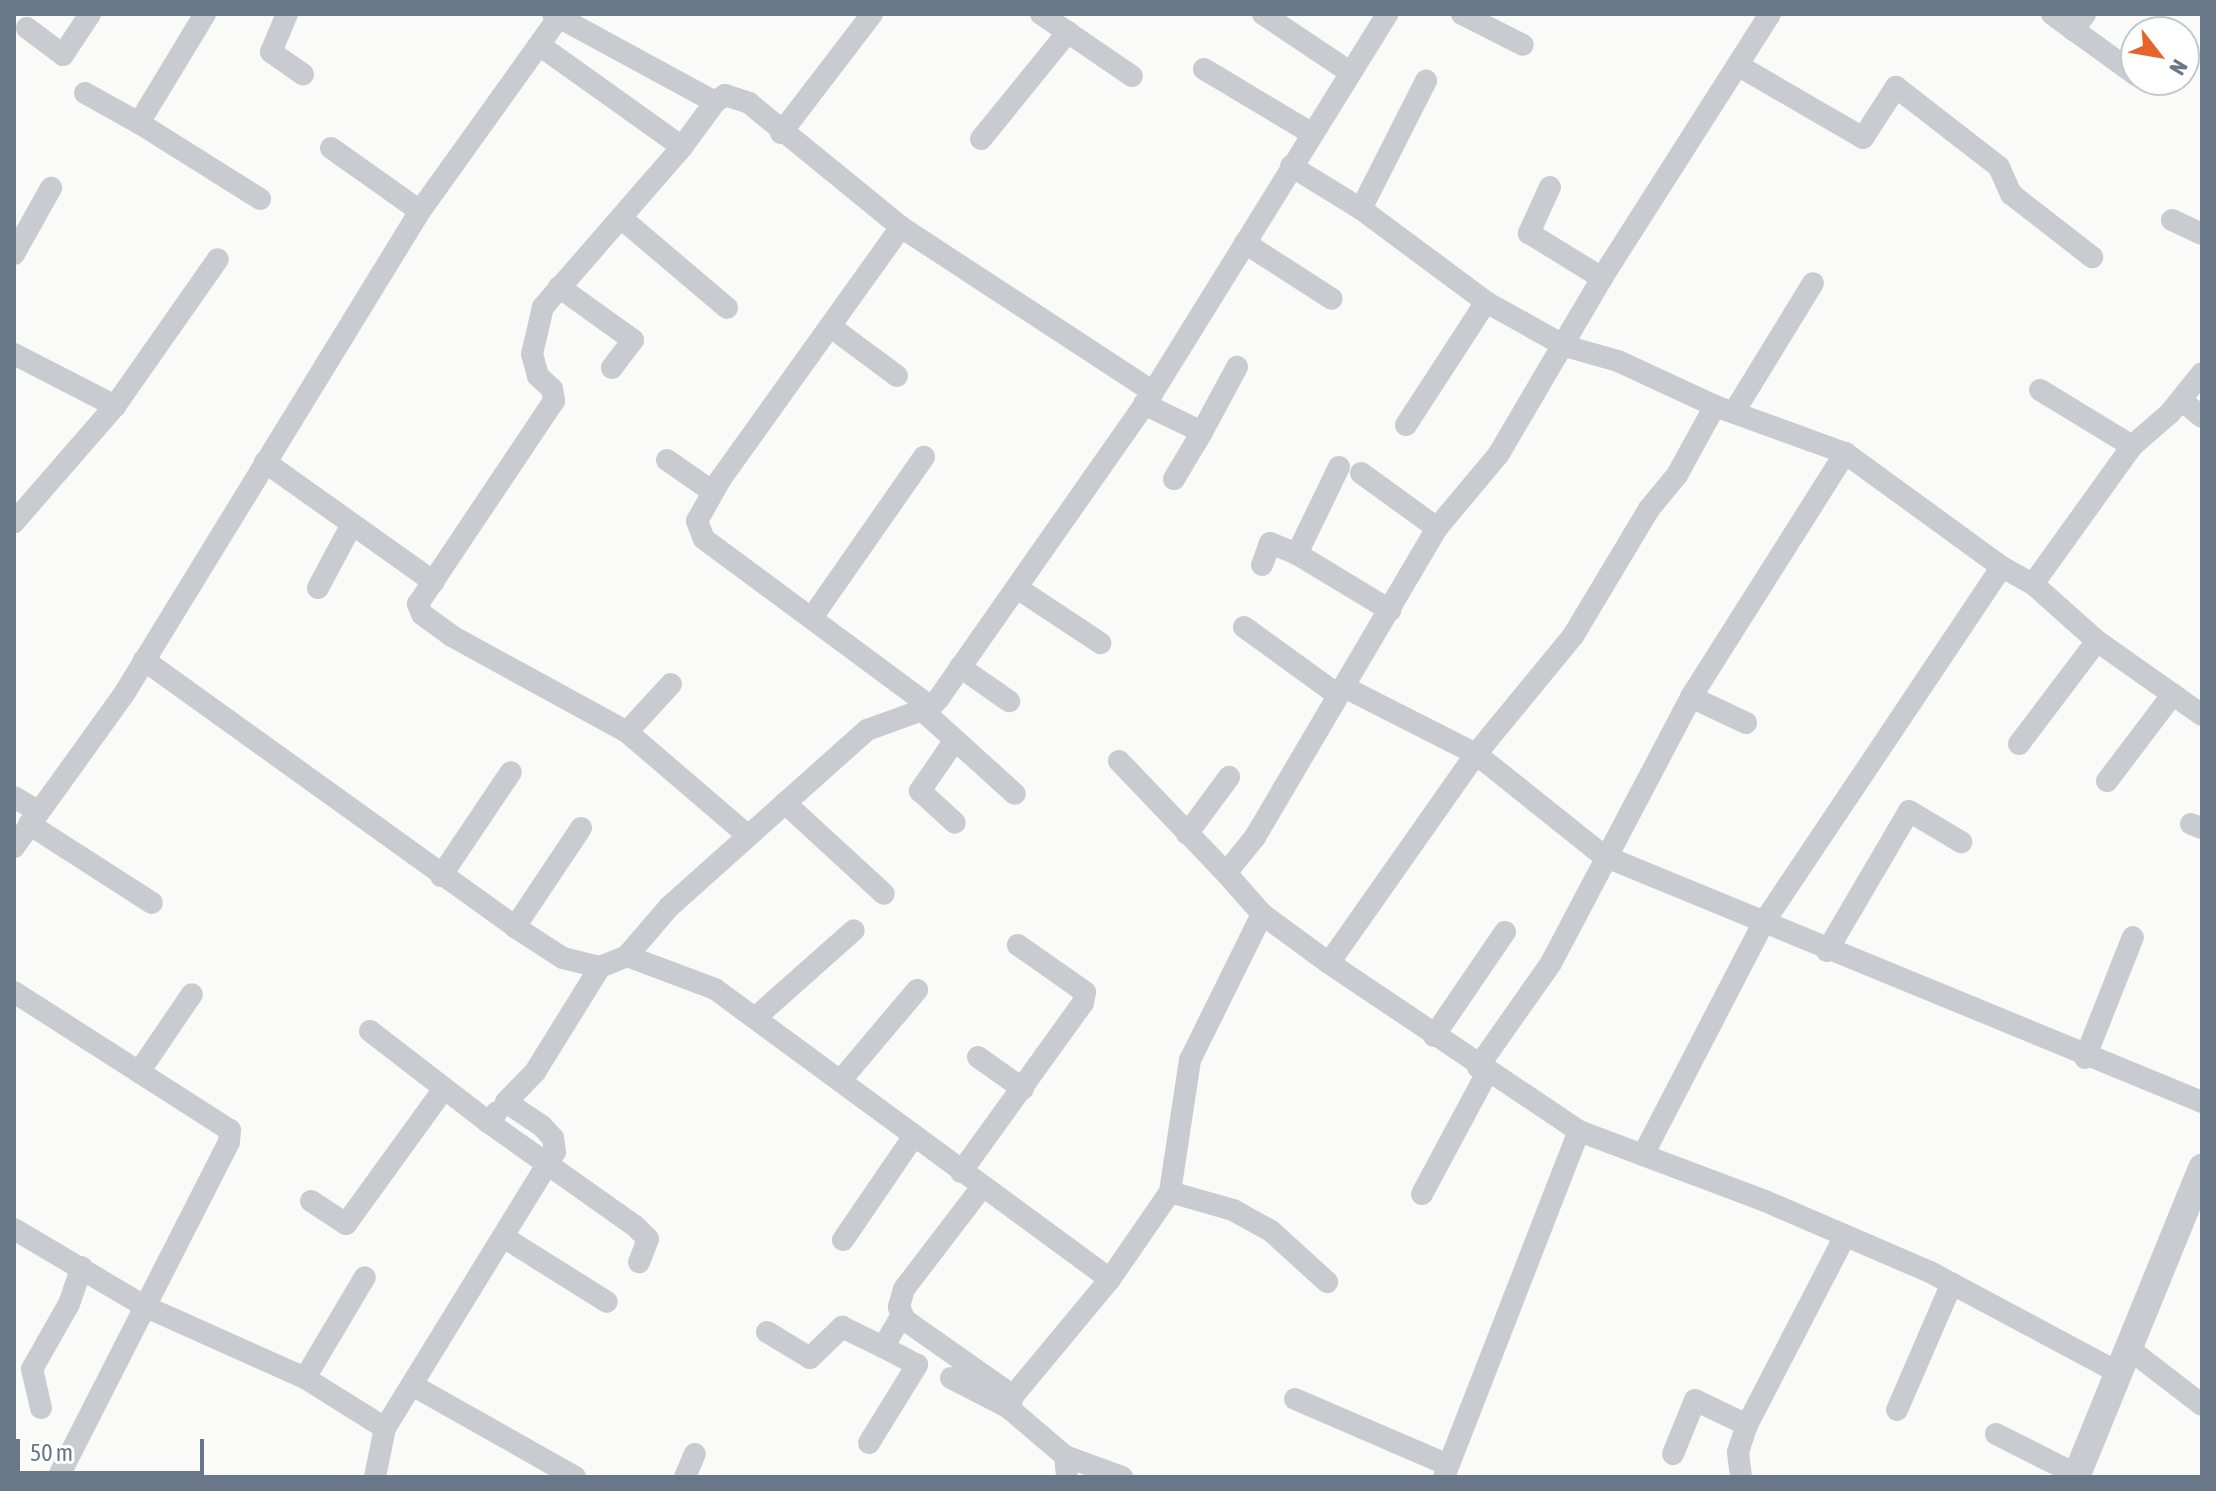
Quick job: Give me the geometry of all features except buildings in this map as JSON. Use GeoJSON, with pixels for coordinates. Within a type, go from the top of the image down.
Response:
{"type":"FeatureCollection","features":[{"type":"Feature","properties":{"kind":"street"},"geometry":{"type":"LineString","coordinates":[[27,28],[63,55],[90,14]]}},
{"type":"Feature","properties":{"kind":"street"},"geometry":{"type":"LineString","coordinates":[[139,123],[205,14]]}},
{"type":"Feature","properties":{"kind":"street"},"geometry":{"type":"LineString","coordinates":[[287,14],[271,52],[303,74]]}},
{"type":"Feature","properties":{"kind":"street"},"geometry":{"type":"LineString","coordinates":[[781,133],[872,14]]}},
{"type":"Feature","properties":{"kind":"street"},"geometry":{"type":"LineString","coordinates":[[1041,14],[1132,76]]}},
{"type":"Feature","properties":{"kind":"street"},"geometry":{"type":"LineString","coordinates":[[1263,14],[1348,71]]}},
{"type":"Feature","properties":{"kind":"street"},"geometry":{"type":"LineString","coordinates":[[144,660],[441,876],[563,958],[600,967],[627,956],[669,907],[746,834],[867,730],[927,708],[1017,588],[1149,398],[1348,71],[1387,14]]}},
{"type":"Feature","properties":{"kind":"street"},"geometry":{"type":"LineString","coordinates":[[1462,14],[1523,45]]}},
{"type":"Feature","properties":{"kind":"street"},"geometry":{"type":"LineString","coordinates":[[1226,873],[1255,837],[1437,528],[1498,455],[1565,346],[1602,278],[1770,14]]}},
{"type":"Feature","properties":{"kind":"street"},"geometry":{"type":"LineString","coordinates":[[2052,14],[2079,22],[2120,60]]}},
{"type":"Feature","properties":{"kind":"street"},"geometry":{"type":"LineString","coordinates":[[14,847],[124,694],[420,211],[542,47],[557,15],[715,102]]}},
{"type":"Feature","properties":{"kind":"street"},"geometry":{"type":"LineString","coordinates":[[981,139],[1068,32]]}},
{"type":"Feature","properties":{"kind":"street"},"geometry":{"type":"LineString","coordinates":[[542,47],[682,147]]}},
{"type":"Feature","properties":{"kind":"street"},"geometry":{"type":"LineString","coordinates":[[1739,66],[1863,138],[1896,87],[1999,167],[2011,194],[2092,257]]}},
{"type":"Feature","properties":{"kind":"street"},"geometry":{"type":"LineString","coordinates":[[1204,69],[1311,133]]}},
{"type":"Feature","properties":{"kind":"street"},"geometry":{"type":"LineString","coordinates":[[1361,209],[1426,81]]}},
{"type":"Feature","properties":{"kind":"street"},"geometry":{"type":"LineString","coordinates":[[85,93],[260,199]]}},
{"type":"Feature","properties":{"kind":"street"},"geometry":{"type":"LineString","coordinates":[[746,834],[627,732],[422,614],[418,604],[554,401],[552,389],[538,376],[532,354],[543,307],[682,147],[715,102],[725,95],[735,97],[901,227],[1202,432]]}},
{"type":"Feature","properties":{"kind":"street"},"geometry":{"type":"LineString","coordinates":[[331,148],[420,211]]}},
{"type":"Feature","properties":{"kind":"street"},"geometry":{"type":"LineString","coordinates":[[1291,166],[1361,209],[1486,302],[1565,346],[1618,361],[1724,409],[1845,453],[2002,567],[2033,584],[2097,641],[2202,715]]}},
{"type":"Feature","properties":{"kind":"street"},"geometry":{"type":"LineString","coordinates":[[1550,187],[1529,233],[1602,278]]}},
{"type":"Feature","properties":{"kind":"street"},"geometry":{"type":"LineString","coordinates":[[14,254],[51,188]]}},
{"type":"Feature","properties":{"kind":"street"},"geometry":{"type":"LineString","coordinates":[[621,218],[727,308]]}},
{"type":"Feature","properties":{"kind":"street"},"geometry":{"type":"LineString","coordinates":[[2172,220],[2202,234]]}},
{"type":"Feature","properties":{"kind":"street"},"geometry":{"type":"LineString","coordinates":[[901,227],[713,492],[697,521],[704,539],[813,616],[927,708],[955,740],[1015,794]]}},
{"type":"Feature","properties":{"kind":"street"},"geometry":{"type":"LineString","coordinates":[[1245,243],[1332,299]]}},
{"type":"Feature","properties":{"kind":"street"},"geometry":{"type":"LineString","coordinates":[[14,522],[115,406],[218,259]]}},
{"type":"Feature","properties":{"kind":"street"},"geometry":{"type":"LineString","coordinates":[[1329,963],[1476,754],[1573,636],[1649,509],[1677,475],[1813,283]]}},
{"type":"Feature","properties":{"kind":"street"},"geometry":{"type":"LineString","coordinates":[[559,287],[633,340],[612,368]]}},
{"type":"Feature","properties":{"kind":"street"},"geometry":{"type":"LineString","coordinates":[[1406,425],[1486,302]]}},
{"type":"Feature","properties":{"kind":"street"},"geometry":{"type":"LineString","coordinates":[[831,327],[897,376]]}},
{"type":"Feature","properties":{"kind":"street"},"geometry":{"type":"LineString","coordinates":[[14,354],[115,406]]}},
{"type":"Feature","properties":{"kind":"street"},"geometry":{"type":"LineString","coordinates":[[1174,479],[1237,367]]}},
{"type":"Feature","properties":{"kind":"street"},"geometry":{"type":"LineString","coordinates":[[2033,584],[2132,446],[2181,400],[2202,373]]}},
{"type":"Feature","properties":{"kind":"street"},"geometry":{"type":"LineString","coordinates":[[2040,390],[2132,446]]}},
{"type":"Feature","properties":{"kind":"street"},"geometry":{"type":"LineString","coordinates":[[2181,400],[2202,417]]}},
{"type":"Feature","properties":{"kind":"street"},"geometry":{"type":"LineString","coordinates":[[1422,1194],[1483,1070],[1551,963],[1604,856],[1691,697],[1845,453]]}},
{"type":"Feature","properties":{"kind":"street"},"geometry":{"type":"LineString","coordinates":[[813,616],[924,457]]}},
{"type":"Feature","properties":{"kind":"street"},"geometry":{"type":"LineString","coordinates":[[667,460],[713,492]]}},
{"type":"Feature","properties":{"kind":"street"},"geometry":{"type":"LineString","coordinates":[[265,462],[434,582]]}},
{"type":"Feature","properties":{"kind":"street"},"geometry":{"type":"LineString","coordinates":[[1297,554],[1350,470],[1437,528]]}},
{"type":"Feature","properties":{"kind":"street"},"geometry":{"type":"LineString","coordinates":[[318,588],[352,524]]}},
{"type":"Feature","properties":{"kind":"street"},"geometry":{"type":"LineString","coordinates":[[1262,565],[1270,543],[1297,554],[1390,610]]}},
{"type":"Feature","properties":{"kind":"street"},"geometry":{"type":"LineString","coordinates":[[1643,1155],[1764,922],[2002,567]]}},
{"type":"Feature","properties":{"kind":"street"},"geometry":{"type":"LineString","coordinates":[[1017,588],[1100,643]]}},
{"type":"Feature","properties":{"kind":"street"},"geometry":{"type":"LineString","coordinates":[[1244,627],[1341,691],[1476,754],[1604,856],[2085,1058],[2202,1102]]}},
{"type":"Feature","properties":{"kind":"street"},"geometry":{"type":"LineString","coordinates":[[2019,744],[2097,641]]}},
{"type":"Feature","properties":{"kind":"street"},"geometry":{"type":"LineString","coordinates":[[960,667],[1009,701]]}},
{"type":"Feature","properties":{"kind":"street"},"geometry":{"type":"LineString","coordinates":[[627,732],[671,684]]}},
{"type":"Feature","properties":{"kind":"street"},"geometry":{"type":"LineString","coordinates":[[2107,781],[2173,694]]}},
{"type":"Feature","properties":{"kind":"street"},"geometry":{"type":"LineString","coordinates":[[1691,697],[1746,723]]}},
{"type":"Feature","properties":{"kind":"street"},"geometry":{"type":"LineString","coordinates":[[955,740],[920,791],[955,823]]}},
{"type":"Feature","properties":{"kind":"street"},"geometry":{"type":"LineString","coordinates":[[1119,761],[1262,914],[1483,1070],[1579,1131],[1845,1236],[1952,1283],[2122,1360],[2202,1405]]}},
{"type":"Feature","properties":{"kind":"street"},"geometry":{"type":"LineString","coordinates":[[441,876],[511,772]]}},
{"type":"Feature","properties":{"kind":"street"},"geometry":{"type":"LineString","coordinates":[[1187,834],[1229,777]]}},
{"type":"Feature","properties":{"kind":"street"},"geometry":{"type":"LineString","coordinates":[[14,797],[33,817],[152,903]]}},
{"type":"Feature","properties":{"kind":"street"},"geometry":{"type":"LineString","coordinates":[[785,803],[884,894]]}},
{"type":"Feature","properties":{"kind":"street"},"geometry":{"type":"LineString","coordinates":[[1827,951],[1909,811],[1961,842]]}},
{"type":"Feature","properties":{"kind":"street"},"geometry":{"type":"LineString","coordinates":[[515,927],[581,828]]}},
{"type":"Feature","properties":{"kind":"street"},"geometry":{"type":"LineString","coordinates":[[1012,1403],[1110,1279],[1170,1192],[1190,1060],[1262,914]]}},
{"type":"Feature","properties":{"kind":"street"},"geometry":{"type":"LineString","coordinates":[[755,1018],[854,930]]}},
{"type":"Feature","properties":{"kind":"street"},"geometry":{"type":"LineString","coordinates":[[1434,1036],[1505,932]]}},
{"type":"Feature","properties":{"kind":"street"},"geometry":{"type":"LineString","coordinates":[[2085,1058],[2133,937]]}},
{"type":"Feature","properties":{"kind":"street"},"geometry":{"type":"LineString","coordinates":[[961,1172],[1083,1003],[1085,992],[1018,945]]}},
{"type":"Feature","properties":{"kind":"street"},"geometry":{"type":"LineString","coordinates":[[627,956],[715,989],[1110,1279]]}},
{"type":"Feature","properties":{"kind":"street"},"geometry":{"type":"LineString","coordinates":[[488,1122],[535,1072],[600,967]]}},
{"type":"Feature","properties":{"kind":"street"},"geometry":{"type":"LineString","coordinates":[[841,1080],[917,990]]}},
{"type":"Feature","properties":{"kind":"street"},"geometry":{"type":"LineString","coordinates":[[14,992],[230,1130],[229,1142],[58,1477]]}},
{"type":"Feature","properties":{"kind":"street"},"geometry":{"type":"LineString","coordinates":[[139,1072],[192,994]]}},
{"type":"Feature","properties":{"kind":"street"},"geometry":{"type":"LineString","coordinates":[[370,1031],[443,1090],[549,1163],[648,1239],[639,1262]]}},
{"type":"Feature","properties":{"kind":"street"},"geometry":{"type":"LineString","coordinates":[[978,1057],[1023,1089]]}},
{"type":"Feature","properties":{"kind":"street"},"geometry":{"type":"LineString","coordinates":[[311,1201],[346,1224],[443,1090]]}},
{"type":"Feature","properties":{"kind":"street"},"geometry":{"type":"LineString","coordinates":[[375,1477],[385,1428],[505,1238],[555,1152],[553,1138],[506,1102]]}},
{"type":"Feature","properties":{"kind":"street"},"geometry":{"type":"LineString","coordinates":[[1295,1399],[1446,1471],[1579,1131]]}},
{"type":"Feature","properties":{"kind":"street"},"geometry":{"type":"LineString","coordinates":[[843,1240],[914,1136]]}},
{"type":"Feature","properties":{"kind":"street"},"geometry":{"type":"LineString","coordinates":[[1996,1434],[2076,1476],[2202,1168]]}},
{"type":"Feature","properties":{"kind":"street"},"geometry":{"type":"LineString","coordinates":[[982,1187],[904,1289],[899,1307],[902,1315],[1012,1403],[1066,1467],[1122,1477]]}},
{"type":"Feature","properties":{"kind":"street"},"geometry":{"type":"LineString","coordinates":[[1170,1192],[1233,1210],[1271,1231],[1327,1282]]}},
{"type":"Feature","properties":{"kind":"street"},"geometry":{"type":"LineString","coordinates":[[14,1229],[144,1306],[305,1378],[385,1428]]}},
{"type":"Feature","properties":{"kind":"street"},"geometry":{"type":"LineString","coordinates":[[1741,1477],[1738,1452],[1747,1425],[1845,1236]]}},
{"type":"Feature","properties":{"kind":"street"},"geometry":{"type":"LineString","coordinates":[[505,1238],[607,1302]]}},
{"type":"Feature","properties":{"kind":"street"},"geometry":{"type":"LineString","coordinates":[[41,1408],[32,1369],[64,1316],[82,1267]]}},
{"type":"Feature","properties":{"kind":"street"},"geometry":{"type":"LineString","coordinates":[[305,1378],[365,1277]]}},
{"type":"Feature","properties":{"kind":"street"},"geometry":{"type":"LineString","coordinates":[[1897,1410],[1952,1283]]}},
{"type":"Feature","properties":{"kind":"street"},"geometry":{"type":"LineString","coordinates":[[883,1347],[902,1315]]}},
{"type":"Feature","properties":{"kind":"street"},"geometry":{"type":"LineString","coordinates":[[767,1332],[810,1358],[842,1327],[917,1365],[869,1443]]}},
{"type":"Feature","properties":{"kind":"street"},"geometry":{"type":"LineString","coordinates":[[951,1378],[1012,1403]]}},
{"type":"Feature","properties":{"kind":"street"},"geometry":{"type":"LineString","coordinates":[[412,1385],[575,1477]]}},
{"type":"Feature","properties":{"kind":"street"},"geometry":{"type":"LineString","coordinates":[[1673,1454],[1695,1400],[1747,1425]]}},
{"type":"Feature","properties":{"kind":"street"},"geometry":{"type":"LineString","coordinates":[[685,1477],[695,1454]]}}]}
